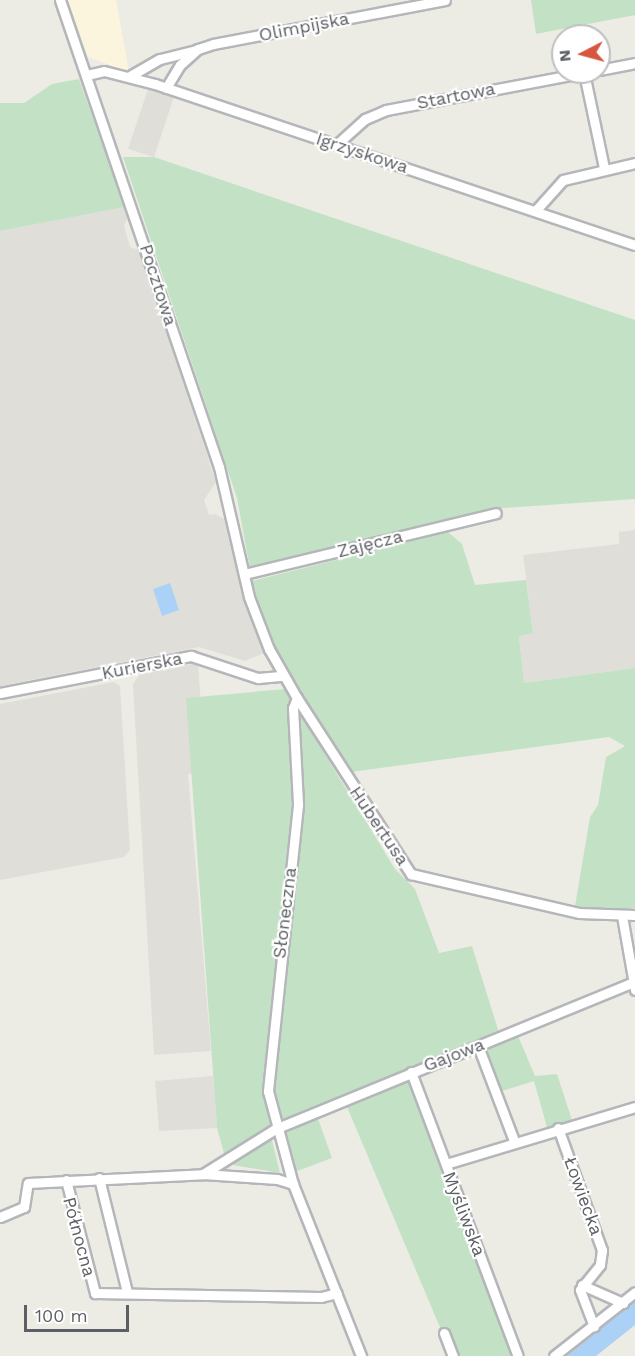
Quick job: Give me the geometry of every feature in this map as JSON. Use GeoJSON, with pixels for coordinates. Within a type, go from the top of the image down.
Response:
{"type":"FeatureCollection","features":[{"type":"Feature","properties":{"kind":"street","name":"Pocztowa"},"geometry":{"type":"LineString","coordinates":[[60,0],[219,467],[244,574]]}},
{"type":"Feature","properties":{"kind":"street","name":"Olimpijska"},"geometry":{"type":"LineString","coordinates":[[130,76],[160,58],[445,0]]}},
{"type":"Feature","properties":{"kind":"street"},"geometry":{"type":"LineString","coordinates":[[166,88],[180,65],[198,49]]}},
{"type":"Feature","properties":{"kind":"street"},"geometry":{"type":"LineString","coordinates":[[611,68],[635,63]]}},
{"type":"Feature","properties":{"kind":"street","name":"Igrzyskowa"},"geometry":{"type":"LineString","coordinates":[[87,75],[104,71],[130,76],[635,245]]}},
{"type":"Feature","properties":{"kind":"street","name":"Startowa"},"geometry":{"type":"LineString","coordinates":[[336,145],[365,119],[386,110],[551,78]]}},
{"type":"Feature","properties":{"kind":"street"},"geometry":{"type":"LineString","coordinates":[[587,84],[604,168]]}},
{"type":"Feature","properties":{"kind":"street"},"geometry":{"type":"LineString","coordinates":[[536,210],[563,180],[604,168],[635,163]]}},
{"type":"Feature","properties":{"kind":"street","name":"Zajęcza"},"geometry":{"type":"LineString","coordinates":[[244,574],[496,513]]}},
{"type":"Feature","properties":{"kind":"street","name":"Hubertusa"},"geometry":{"type":"LineString","coordinates":[[244,574],[260,626],[283,676],[411,874],[579,913],[635,915]]}},
{"type":"Feature","properties":{"kind":"street","name":"Kurierska"},"geometry":{"type":"LineString","coordinates":[[0,693],[190,656],[258,678],[283,676]]}},
{"type":"Feature","properties":{"kind":"street","name":"Słoneczna"},"geometry":{"type":"LineString","coordinates":[[297,698],[293,708],[298,806],[268,1091],[275,1129],[293,1184],[361,1356]]}},
{"type":"Feature","properties":{"kind":"street"},"geometry":{"type":"LineString","coordinates":[[622,916],[634,986]]}},
{"type":"Feature","properties":{"kind":"street","name":"Gajowa"},"geometry":{"type":"LineString","coordinates":[[275,1129],[411,1072],[634,986]]}},
{"type":"Feature","properties":{"kind":"street"},"geometry":{"type":"LineString","coordinates":[[478,1046],[514,1141]]}},
{"type":"Feature","properties":{"kind":"street","name":"Myśliwska"},"geometry":{"type":"LineString","coordinates":[[411,1072],[518,1356]]}},
{"type":"Feature","properties":{"kind":"street"},"geometry":{"type":"LineString","coordinates":[[446,1164],[514,1141],[635,1107]]}},
{"type":"Feature","properties":{"kind":"street","name":"Łowiecka"},"geometry":{"type":"LineString","coordinates":[[558,1128],[602,1250],[600,1265],[582,1285]]}},
{"type":"Feature","properties":{"kind":"street"},"geometry":{"type":"LineString","coordinates":[[203,1174],[275,1129]]}},
{"type":"Feature","properties":{"kind":"street"},"geometry":{"type":"LineString","coordinates":[[0,1217],[24,1207],[28,1183],[203,1174],[293,1184]]}},
{"type":"Feature","properties":{"kind":"street"},"geometry":{"type":"LineString","coordinates":[[99,1178],[127,1292],[321,1297],[337,1293]]}},
{"type":"Feature","properties":{"kind":"street","name":"Północna"},"geometry":{"type":"LineString","coordinates":[[66,1180],[95,1293],[127,1292]]}},
{"type":"Feature","properties":{"kind":"street"},"geometry":{"type":"LineString","coordinates":[[582,1285],[623,1303]]}},
{"type":"Feature","properties":{"kind":"street"},"geometry":{"type":"LineString","coordinates":[[582,1285],[594,1326]]}},
{"type":"Feature","properties":{"kind":"street"},"geometry":{"type":"LineString","coordinates":[[554,1356],[635,1292]]}},
{"type":"Feature","properties":{"kind":"street"},"geometry":{"type":"LineString","coordinates":[[444,1333],[453,1356]]}},
{"type":"Feature","properties":{"kind":"shaded area"},"geometry":{"type":"Polygon","coordinates":[[[68,0],[116,0],[129,72],[88,57],[68,0]]]}},
{"type":"Feature","properties":{"kind":"shaded area"},"geometry":{"type":"Polygon","coordinates":[[[148,89],[174,97],[154,157],[128,149],[148,89]]]}},
{"type":"Feature","properties":{"kind":"shaded area"},"geometry":{"type":"Polygon","coordinates":[[[125,207],[128,217],[124,226],[130,247],[139,250],[216,482],[204,500],[209,515],[215,514],[226,520],[244,601],[264,653],[245,661],[199,647],[0,686],[0,231],[125,207]]]}},
{"type":"Feature","properties":{"kind":"shaded area"},"geometry":{"type":"Polygon","coordinates":[[[635,530],[635,668],[524,683],[519,635],[533,632],[523,555],[619,544],[619,532],[635,530]]]}},
{"type":"Feature","properties":{"kind":"shaded area"},"geometry":{"type":"Polygon","coordinates":[[[198,663],[206,773],[188,774],[211,1051],[154,1055],[133,684],[140,674],[198,663]]]}},
{"type":"Feature","properties":{"kind":"shaded area"},"geometry":{"type":"Polygon","coordinates":[[[114,682],[120,686],[130,850],[124,857],[0,880],[0,704],[114,682]]]}},
{"type":"Feature","properties":{"kind":"shaded area"},"geometry":{"type":"Polygon","coordinates":[[[213,1076],[217,1128],[159,1131],[155,1081],[213,1076]]]}},
{"type":"Feature","properties":{"kind":"green space"},"geometry":{"type":"Polygon","coordinates":[[[531,0],[635,0],[635,15],[588,24],[551,24],[551,31],[536,34],[531,0]]]}},
{"type":"Feature","properties":{"kind":"green space"},"geometry":{"type":"Polygon","coordinates":[[[79,79],[125,207],[0,231],[0,103],[24,103],[52,84],[79,79]]]}},
{"type":"Feature","properties":{"kind":"green space"},"geometry":{"type":"Polygon","coordinates":[[[123,157],[154,157],[635,320],[635,499],[490,509],[250,569],[237,498],[123,157]]]}},
{"type":"Feature","properties":{"kind":"green space"},"geometry":{"type":"Polygon","coordinates":[[[448,532],[462,544],[475,585],[526,580],[533,633],[519,636],[524,683],[635,668],[635,908],[574,912],[590,817],[598,805],[606,757],[625,746],[609,737],[351,772],[289,675],[264,624],[252,581],[448,532]]]}},
{"type":"Feature","properties":{"kind":"green space"},"geometry":{"type":"Polygon","coordinates":[[[285,689],[395,869],[415,889],[439,953],[472,946],[500,1036],[516,1031],[535,1076],[557,1074],[573,1123],[548,1131],[534,1081],[496,1093],[478,1046],[409,1070],[512,1356],[452,1356],[342,1095],[269,1128],[280,1173],[227,1164],[217,1128],[186,698],[285,689]]]}},
{"type":"Feature","properties":{"kind":"green space"},"geometry":{"type":"Polygon","coordinates":[[[317,1116],[332,1158],[292,1173],[281,1130],[317,1116]]]}},
{"type":"Feature","properties":{"kind":"water"},"geometry":{"type":"Polygon","coordinates":[[[170,583],[179,610],[162,616],[153,589],[170,583]]]}},
{"type":"Feature","properties":{"kind":"water"},"geometry":{"type":"Polygon","coordinates":[[[635,1301],[635,1325],[596,1356],[567,1356],[635,1301]]]}}]}
